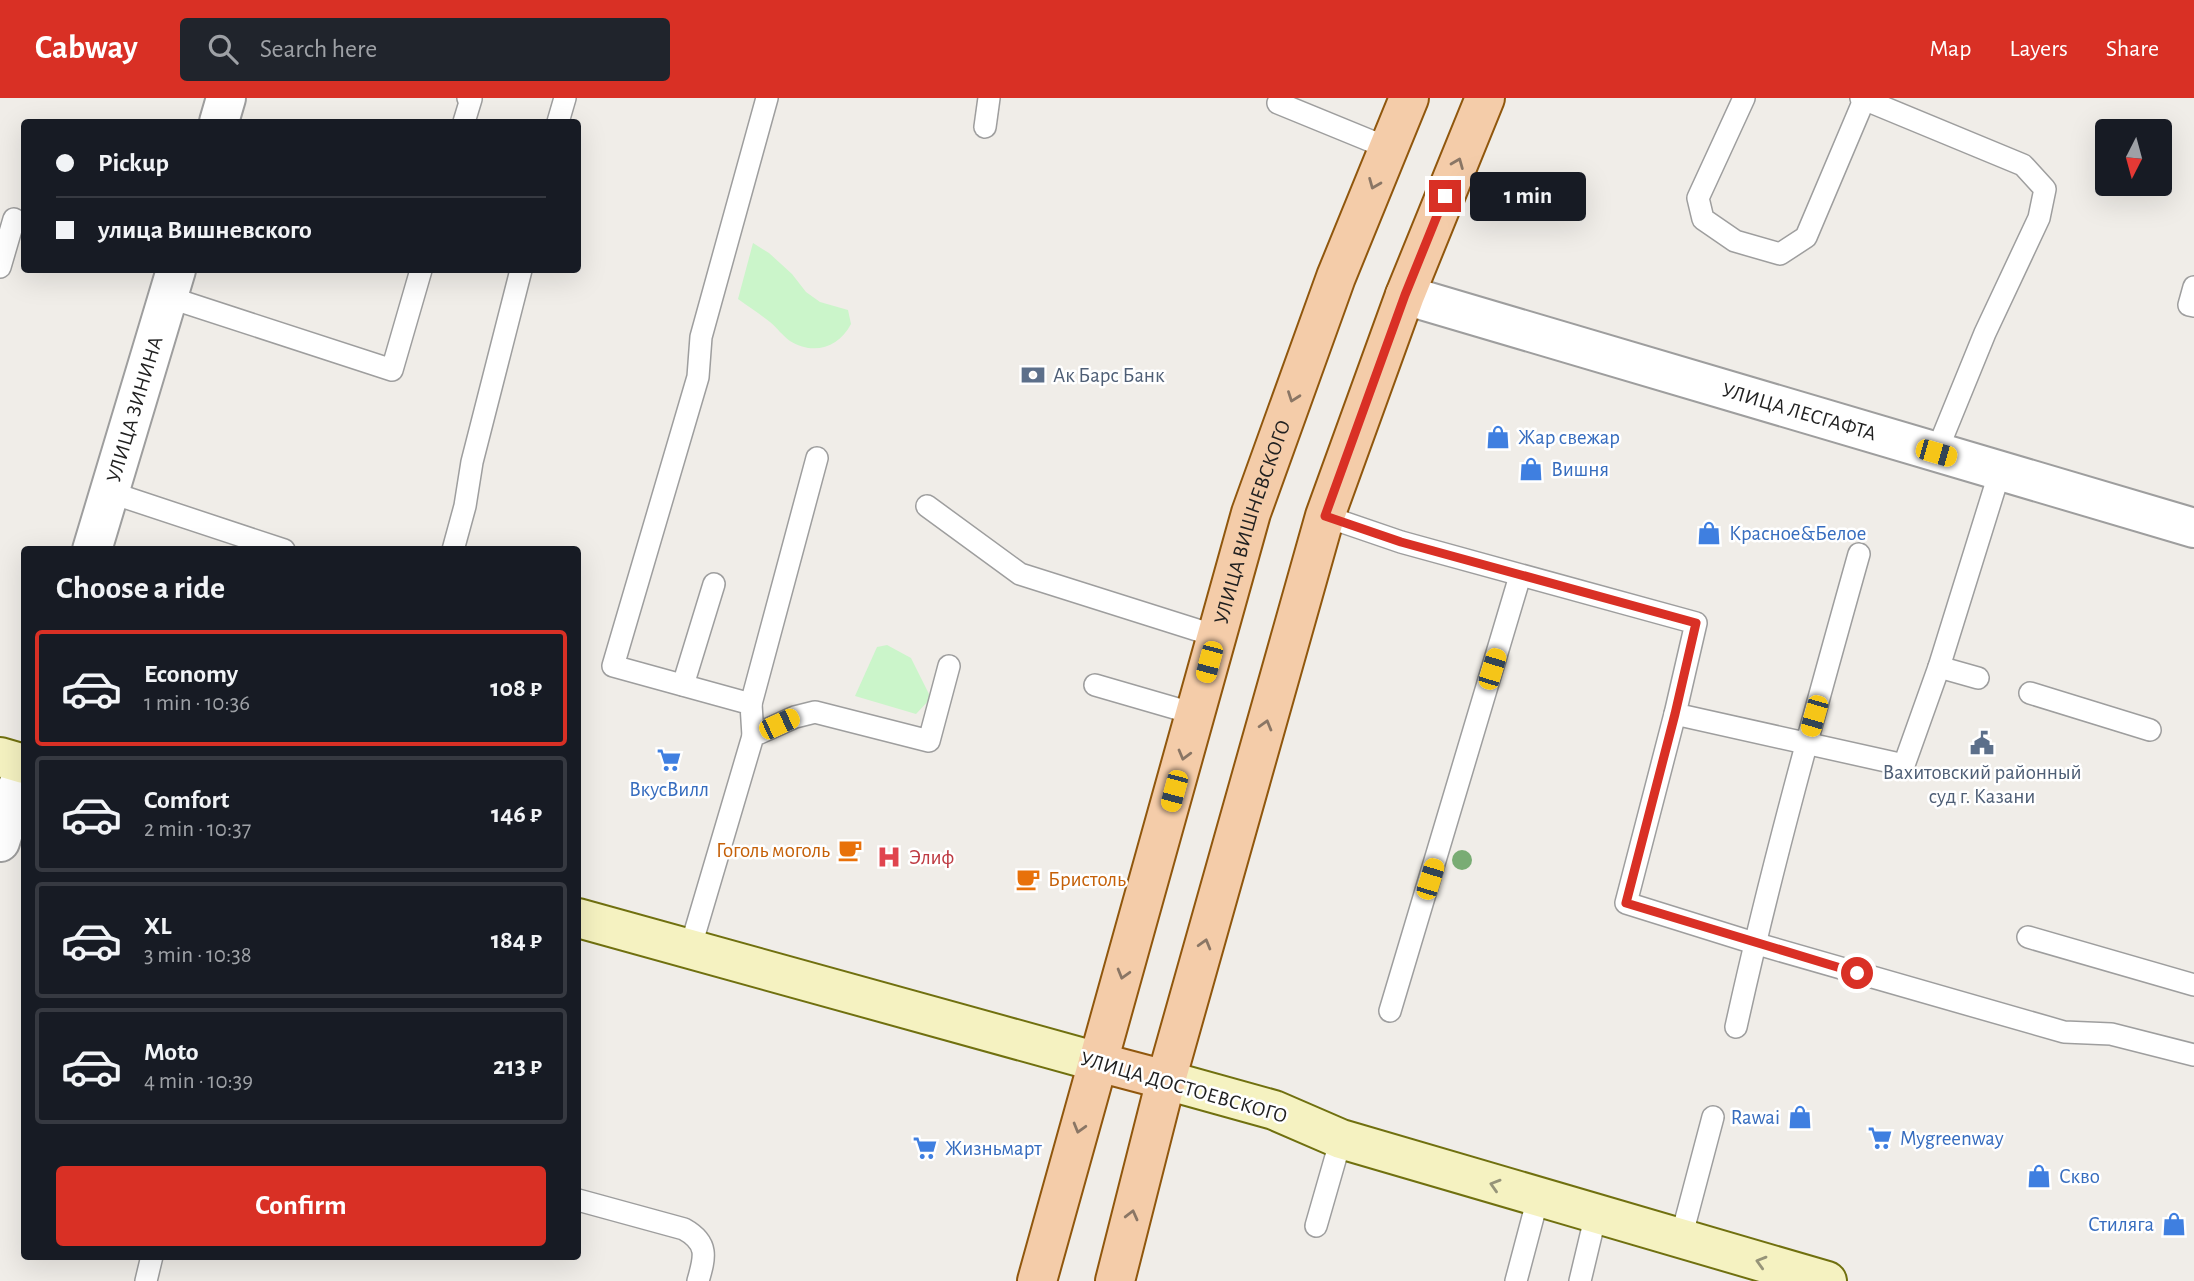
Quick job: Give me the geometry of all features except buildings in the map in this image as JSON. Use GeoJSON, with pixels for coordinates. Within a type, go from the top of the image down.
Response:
{"type":"FeatureCollection","features":[{"type":"Feature","properties":{"kind":"main road","name":"УЛИЦА ВИШНЕВСКОГО"},"geometry":{"type":"LineString","coordinates":[[1037,1281],[1251,513],[1336,277],[1409,98]]}},
{"type":"Feature","properties":{"kind":"main road"},"geometry":{"type":"LineString","coordinates":[[1115,1281],[1166,1080],[1325,516],[1405,295],[1485,98]]}},
{"type":"Feature","properties":{"kind":"main road","name":"УЛИЦА ДОСТОЕВСКОГО"},"geometry":{"type":"LineString","coordinates":[[1098,1062],[1166,1080]]}},
{"type":"Feature","properties":{"kind":"street"},"geometry":{"type":"LineString","coordinates":[[220,119],[226,98]]}},
{"type":"Feature","properties":{"kind":"street","name":"УЛИЦА ЗИНИНА"},"geometry":{"type":"LineString","coordinates":[[93,546],[172,283]]}},
{"type":"Feature","properties":{"kind":"street","name":"УЛИЦА ЛЕСГАФТА"},"geometry":{"type":"LineString","coordinates":[[1405,295],[2194,528]]}},
{"type":"Feature","properties":{"kind":"street"},"geometry":{"type":"LineString","coordinates":[[0,757],[21,764]]}},
{"type":"Feature","properties":{"kind":"street"},"geometry":{"type":"LineString","coordinates":[[0,842],[21,775]]}},
{"type":"Feature","properties":{"kind":"street","name":"УЛИЦА ДОСТОЕВСКОГО"},"geometry":{"type":"LineString","coordinates":[[581,919],[1098,1062]]}},
{"type":"Feature","properties":{"kind":"street","name":"УЛИЦА ДОСТОЕВСКОГО"},"geometry":{"type":"LineString","coordinates":[[1166,1080],[1273,1110],[1341,1139],[1814,1279]]}},
{"type":"Feature","properties":{"kind":"lane"},"geometry":{"type":"LineString","coordinates":[[465,119],[471,99],[468,98]]}},
{"type":"Feature","properties":{"kind":"lane"},"geometry":{"type":"LineString","coordinates":[[559,119],[565,98]]}},
{"type":"Feature","properties":{"kind":"lane"},"geometry":{"type":"LineString","coordinates":[[751,704],[612,666],[698,377],[701,337],[767,98]]}},
{"type":"Feature","properties":{"kind":"lane"},"geometry":{"type":"LineString","coordinates":[[985,127],[989,98]]}},
{"type":"Feature","properties":{"kind":"lane"},"geometry":{"type":"LineString","coordinates":[[1744,98],[1698,198],[1703,219],[1735,241],[1780,254],[1806,237],[1863,99],[2024,165],[2045,188],[2039,218],[1985,333],[1936,453]]}},
{"type":"Feature","properties":{"kind":"lane"},"geometry":{"type":"LineString","coordinates":[[1278,103],[1388,148]]}},
{"type":"Feature","properties":{"kind":"lane"},"geometry":{"type":"LineString","coordinates":[[0,267],[14,219]]}},
{"type":"Feature","properties":{"kind":"lane"},"geometry":{"type":"LineString","coordinates":[[172,283],[392,370],[420,273]]}},
{"type":"Feature","properties":{"kind":"lane"},"geometry":{"type":"LineString","coordinates":[[454,546],[465,506],[472,462],[520,273]]}},
{"type":"Feature","properties":{"kind":"lane"},"geometry":{"type":"LineString","coordinates":[[2194,287],[2189,305],[2194,306]]}},
{"type":"Feature","properties":{"kind":"lane"},"geometry":{"type":"LineString","coordinates":[[690,949],[753,736],[751,704],[817,457]]}},
{"type":"Feature","properties":{"kind":"lane"},"geometry":{"type":"LineString","coordinates":[[1675,714],[1904,765],[1939,667],[2000,471]]}},
{"type":"Feature","properties":{"kind":"lane"},"geometry":{"type":"LineString","coordinates":[[109,492],[272,546]]}},
{"type":"Feature","properties":{"kind":"lane"},"geometry":{"type":"LineString","coordinates":[[927,506],[1020,574],[1216,636]]}},
{"type":"Feature","properties":{"kind":"lane"},"geometry":{"type":"LineString","coordinates":[[1325,516],[1401,542],[1696,623],[1626,903],[1754,943],[2064,1032],[2111,1034],[2194,1055]]}},
{"type":"Feature","properties":{"kind":"lane"},"geometry":{"type":"LineString","coordinates":[[1736,1027],[1754,943],[1806,743],[1859,554]]}},
{"type":"Feature","properties":{"kind":"lane"},"geometry":{"type":"LineString","coordinates":[[1390,1011],[1520,576]]}},
{"type":"Feature","properties":{"kind":"lane"},"geometry":{"type":"LineString","coordinates":[[683,685],[714,584]]}},
{"type":"Feature","properties":{"kind":"lane"},"geometry":{"type":"LineString","coordinates":[[753,736],[795,717],[815,712],[929,741],[949,666]]}},
{"type":"Feature","properties":{"kind":"lane"},"geometry":{"type":"LineString","coordinates":[[1939,667],[1978,678]]}},
{"type":"Feature","properties":{"kind":"lane"},"geometry":{"type":"LineString","coordinates":[[1094,685],[1195,713]]}},
{"type":"Feature","properties":{"kind":"lane"},"geometry":{"type":"LineString","coordinates":[[2030,693],[2150,730]]}},
{"type":"Feature","properties":{"kind":"lane"},"geometry":{"type":"LineString","coordinates":[[2028,937],[2194,985]]}},
{"type":"Feature","properties":{"kind":"lane"},"geometry":{"type":"LineString","coordinates":[[1681,1238],[1713,1117]]}},
{"type":"Feature","properties":{"kind":"lane"},"geometry":{"type":"LineString","coordinates":[[1317,1226],[1341,1139]]}},
{"type":"Feature","properties":{"kind":"lane"},"geometry":{"type":"LineString","coordinates":[[1516,1281],[1538,1198]]}},
{"type":"Feature","properties":{"kind":"lane"},"geometry":{"type":"LineString","coordinates":[[581,1201],[694,1234],[704,1250],[698,1281]]}},
{"type":"Feature","properties":{"kind":"lane"},"geometry":{"type":"LineString","coordinates":[[1580,1281],[1596,1214]]}},
{"type":"Feature","properties":{"kind":"lane"},"geometry":{"type":"LineString","coordinates":[[146,1281],[151,1260]]}},
{"type":"Feature","properties":{"kind":"green space"},"geometry":{"type":"Polygon","coordinates":[[[753,243],[769,253],[792,274],[806,292],[820,302],[848,310],[851,324],[840,338],[825,347],[799,346],[738,299],[753,243]]]}},
{"type":"Feature","properties":{"kind":"green space"},"geometry":{"type":"Polygon","coordinates":[[[887,645],[911,658],[931,698],[916,714],[855,696],[877,647],[887,645]]]}},
{"type":"Feature","properties":{"kind":"place","name":"Ак Барс Банк"},"geometry":{"type":"Point","coordinates":[1033,375]}},
{"type":"Feature","properties":{"kind":"place","name":"Жар свежар"},"geometry":{"type":"Point","coordinates":[1498,437]}},
{"type":"Feature","properties":{"kind":"place","name":"Вишня"},"geometry":{"type":"Point","coordinates":[1531,469]}},
{"type":"Feature","properties":{"kind":"place","name":"Красное&Белое"},"geometry":{"type":"Point","coordinates":[1709,533]}},
{"type":"Feature","properties":{"kind":"place","name":"Вахитовский районный суд г. Казани"},"geometry":{"type":"Point","coordinates":[1982,743]}},
{"type":"Feature","properties":{"kind":"place","name":"ВкусВилл"},"geometry":{"type":"Point","coordinates":[669,760]}},
{"type":"Feature","properties":{"kind":"place","name":"Гоголь моголь"},"geometry":{"type":"Point","coordinates":[850,850]}},
{"type":"Feature","properties":{"kind":"place","name":"Элиф"},"geometry":{"type":"Point","coordinates":[889,857]}},
{"type":"Feature","properties":{"kind":"place","name":"Бристоль"},"geometry":{"type":"Point","coordinates":[1028,879]}},
{"type":"Feature","properties":{"kind":"place","name":"Rawai"},"geometry":{"type":"Point","coordinates":[1800,1117]}},
{"type":"Feature","properties":{"kind":"place","name":"Mygreenway"},"geometry":{"type":"Point","coordinates":[1880,1138]}},
{"type":"Feature","properties":{"kind":"place","name":"Жизньмарт"},"geometry":{"type":"Point","coordinates":[925,1148]}},
{"type":"Feature","properties":{"kind":"place","name":"Скво"},"geometry":{"type":"Point","coordinates":[2039,1176]}},
{"type":"Feature","properties":{"kind":"place","name":"Стиляга"},"geometry":{"type":"Point","coordinates":[2174,1224]}},
{"type":"Feature","properties":{"kind":"route"},"geometry":{"type":"LineString","coordinates":[[1445,196],[1405,295],[1325,516],[1401,542],[1696,623],[1626,903],[1857,973]]}}]}
